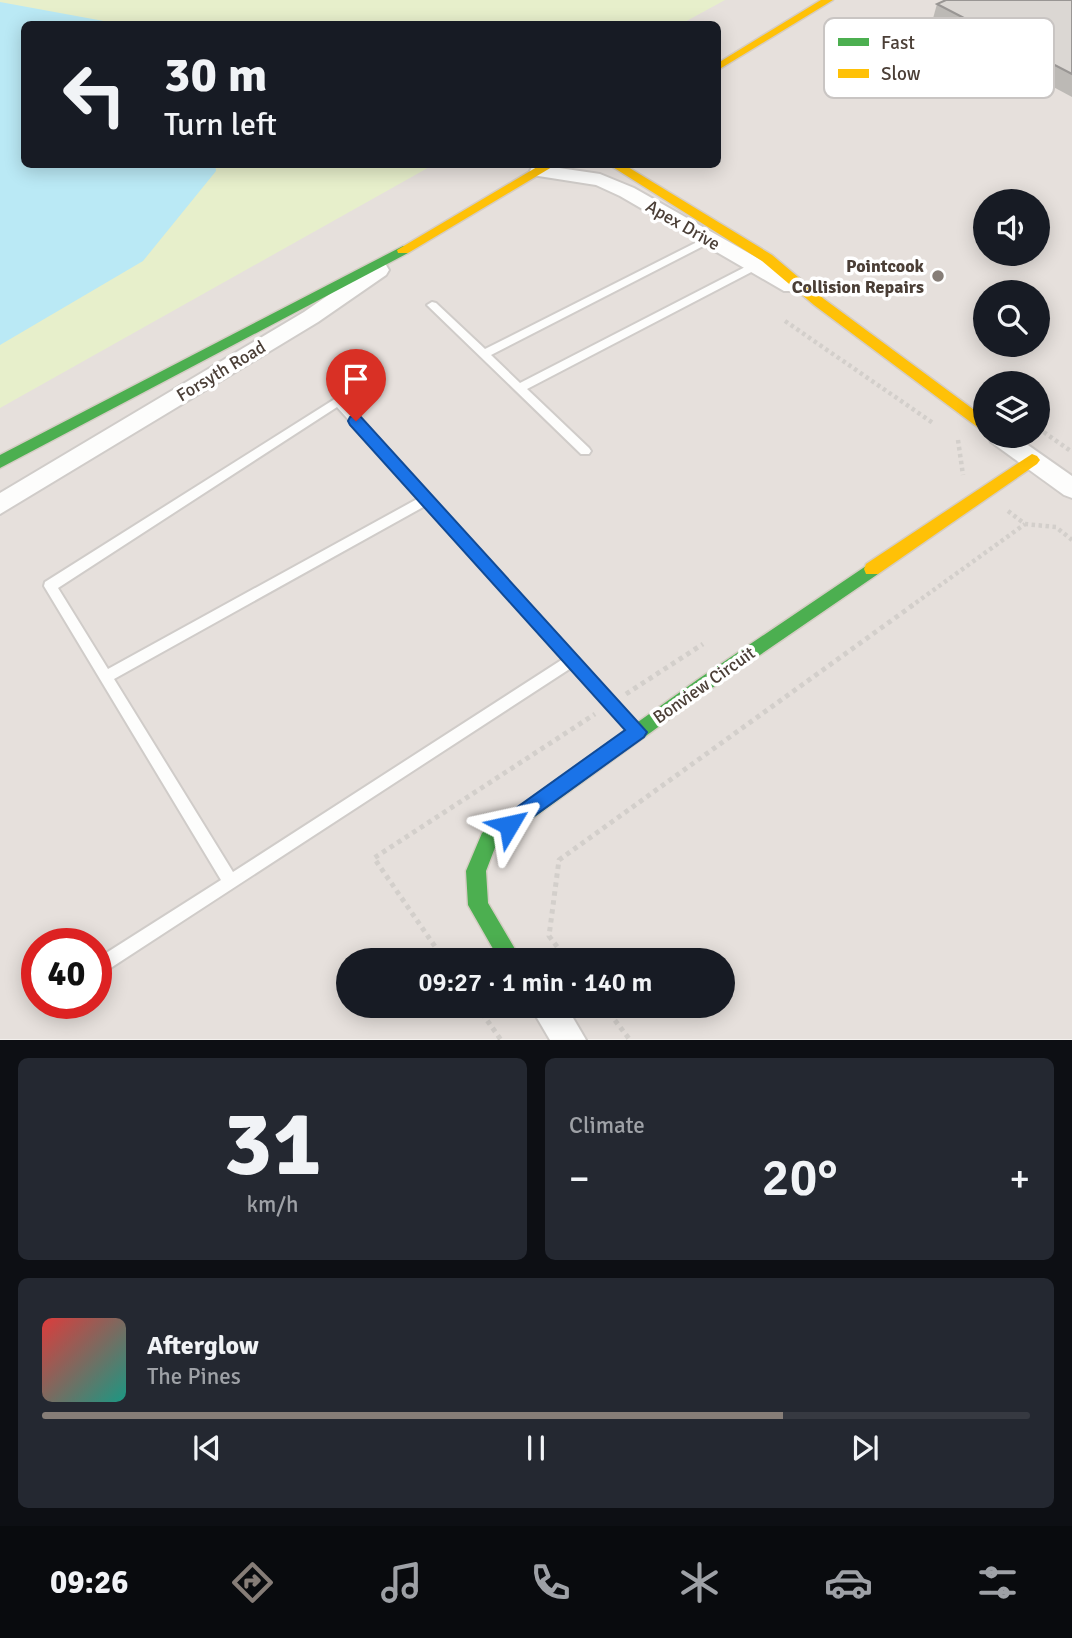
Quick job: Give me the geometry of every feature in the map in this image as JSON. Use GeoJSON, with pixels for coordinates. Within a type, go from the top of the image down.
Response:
{"type":"FeatureCollection","features":[{"type":"Feature","properties":{"kind":"street"},"geometry":{"type":"LineString","coordinates":[[721,65],[828,0]]}},
{"type":"Feature","properties":{"kind":"street","name":"Apex Drive"},"geometry":{"type":"LineString","coordinates":[[545,168],[600,180],[819,302]]}},
{"type":"Feature","properties":{"kind":"street","name":"Forsyth Road"},"geometry":{"type":"LineString","coordinates":[[0,462],[438,230],[545,168]]}},
{"type":"Feature","properties":{"kind":"street","name":"Apex Drive"},"geometry":{"type":"LineString","coordinates":[[621,168],[767,258],[819,302],[973,416]]}},
{"type":"Feature","properties":{"kind":"street","name":"Forsyth Road"},"geometry":{"type":"LineString","coordinates":[[0,505],[311,317],[438,230]]}},
{"type":"Feature","properties":{"kind":"street"},"geometry":{"type":"LineString","coordinates":[[1016,448],[1072,489]]}},
{"type":"Feature","properties":{"kind":"street","name":"Bonview Circuit"},"geometry":{"type":"LineString","coordinates":[[504,948],[478,905],[476,871],[489,839],[638,732],[1032,460]]}},
{"type":"Feature","properties":{"kind":"street"},"geometry":{"type":"LineString","coordinates":[[554,1018],[570,1040]]}},
{"type":"Feature","properties":{"kind":"lane"},"geometry":{"type":"LineString","coordinates":[[484,355],[709,239]]}},
{"type":"Feature","properties":{"kind":"lane"},"geometry":{"type":"LineString","coordinates":[[519,388],[755,266]]}},
{"type":"Feature","properties":{"kind":"lane"},"geometry":{"type":"LineString","coordinates":[[432,305],[585,451]]}},
{"type":"Feature","properties":{"kind":"lane"},"geometry":{"type":"LineString","coordinates":[[231,882],[50,586],[338,401],[638,732]]}},
{"type":"Feature","properties":{"kind":"lane"},"geometry":{"type":"LineString","coordinates":[[106,677],[427,499]]}},
{"type":"Feature","properties":{"kind":"lane"},"geometry":{"type":"LineString","coordinates":[[112,959],[573,660]]}},
{"type":"Feature","properties":{"kind":"path"},"geometry":{"type":"LineString","coordinates":[[785,321],[938,427]]}},
{"type":"Feature","properties":{"kind":"path"},"geometry":{"type":"LineString","coordinates":[[949,434],[960,442],[962,475],[1025,524],[1056,527],[1072,540]]}},
{"type":"Feature","properties":{"kind":"path"},"geometry":{"type":"LineString","coordinates":[[1050,436],[1072,452]]}},
{"type":"Feature","properties":{"kind":"path"},"geometry":{"type":"LineString","coordinates":[[558,948],[549,936],[559,860],[1025,524]]}},
{"type":"Feature","properties":{"kind":"path"},"geometry":{"type":"LineString","coordinates":[[485,1018],[500,1040]]}},
{"type":"Feature","properties":{"kind":"path"},"geometry":{"type":"LineString","coordinates":[[613,1018],[630,1040]]}},
{"type":"Feature","properties":{"kind":"shaded area"},"geometry":{"type":"Polygon","coordinates":[[[52,0],[1072,0],[1072,1039],[0,1039],[0,17],[52,0]]]}},
{"type":"Feature","properties":{"kind":"green space"},"geometry":{"type":"Polygon","coordinates":[[[0,0],[725,0],[686,21],[21,21],[21,168],[428,168],[0,408],[0,0]]]}},
{"type":"Feature","properties":{"kind":"water"},"geometry":{"type":"Polygon","coordinates":[[[0,2],[104,21],[21,21],[21,168],[216,168],[216,171],[143,261],[0,345],[0,2]]]}},
{"type":"Feature","properties":{"kind":"building"},"geometry":{"type":"Polygon","coordinates":[[[946,0],[1072,0],[1072,74],[1054,65],[1054,18],[964,18],[937,4],[946,0]]]}},
{"type":"Feature","properties":{"kind":"traffic: fast"},"geometry":{"type":"LineString","coordinates":[[0,462],[403,250]]}},
{"type":"Feature","properties":{"kind":"traffic: fast"},"geometry":{"type":"LineString","coordinates":[[504,948],[478,905],[476,871],[489,839],[703,685],[872,569]]}},
{"type":"Feature","properties":{"kind":"traffic: slow"},"geometry":{"type":"LineString","coordinates":[[721,65],[828,0]]}},
{"type":"Feature","properties":{"kind":"traffic: slow"},"geometry":{"type":"LineString","coordinates":[[403,250],[544,168]]}},
{"type":"Feature","properties":{"kind":"traffic: slow"},"geometry":{"type":"LineString","coordinates":[[621,168],[767,258],[819,302],[973,416]]}},
{"type":"Feature","properties":{"kind":"traffic: slow"},"geometry":{"type":"LineString","coordinates":[[872,569],[1032,460]]}},
{"type":"Feature","properties":{"kind":"place","name":"Pointcook Collision Repairs"},"geometry":{"type":"Point","coordinates":[938,276]}},
{"type":"Feature","properties":{"kind":"route"},"geometry":{"type":"LineString","coordinates":[[356,421],[638,732],[509,825]]}}]}
